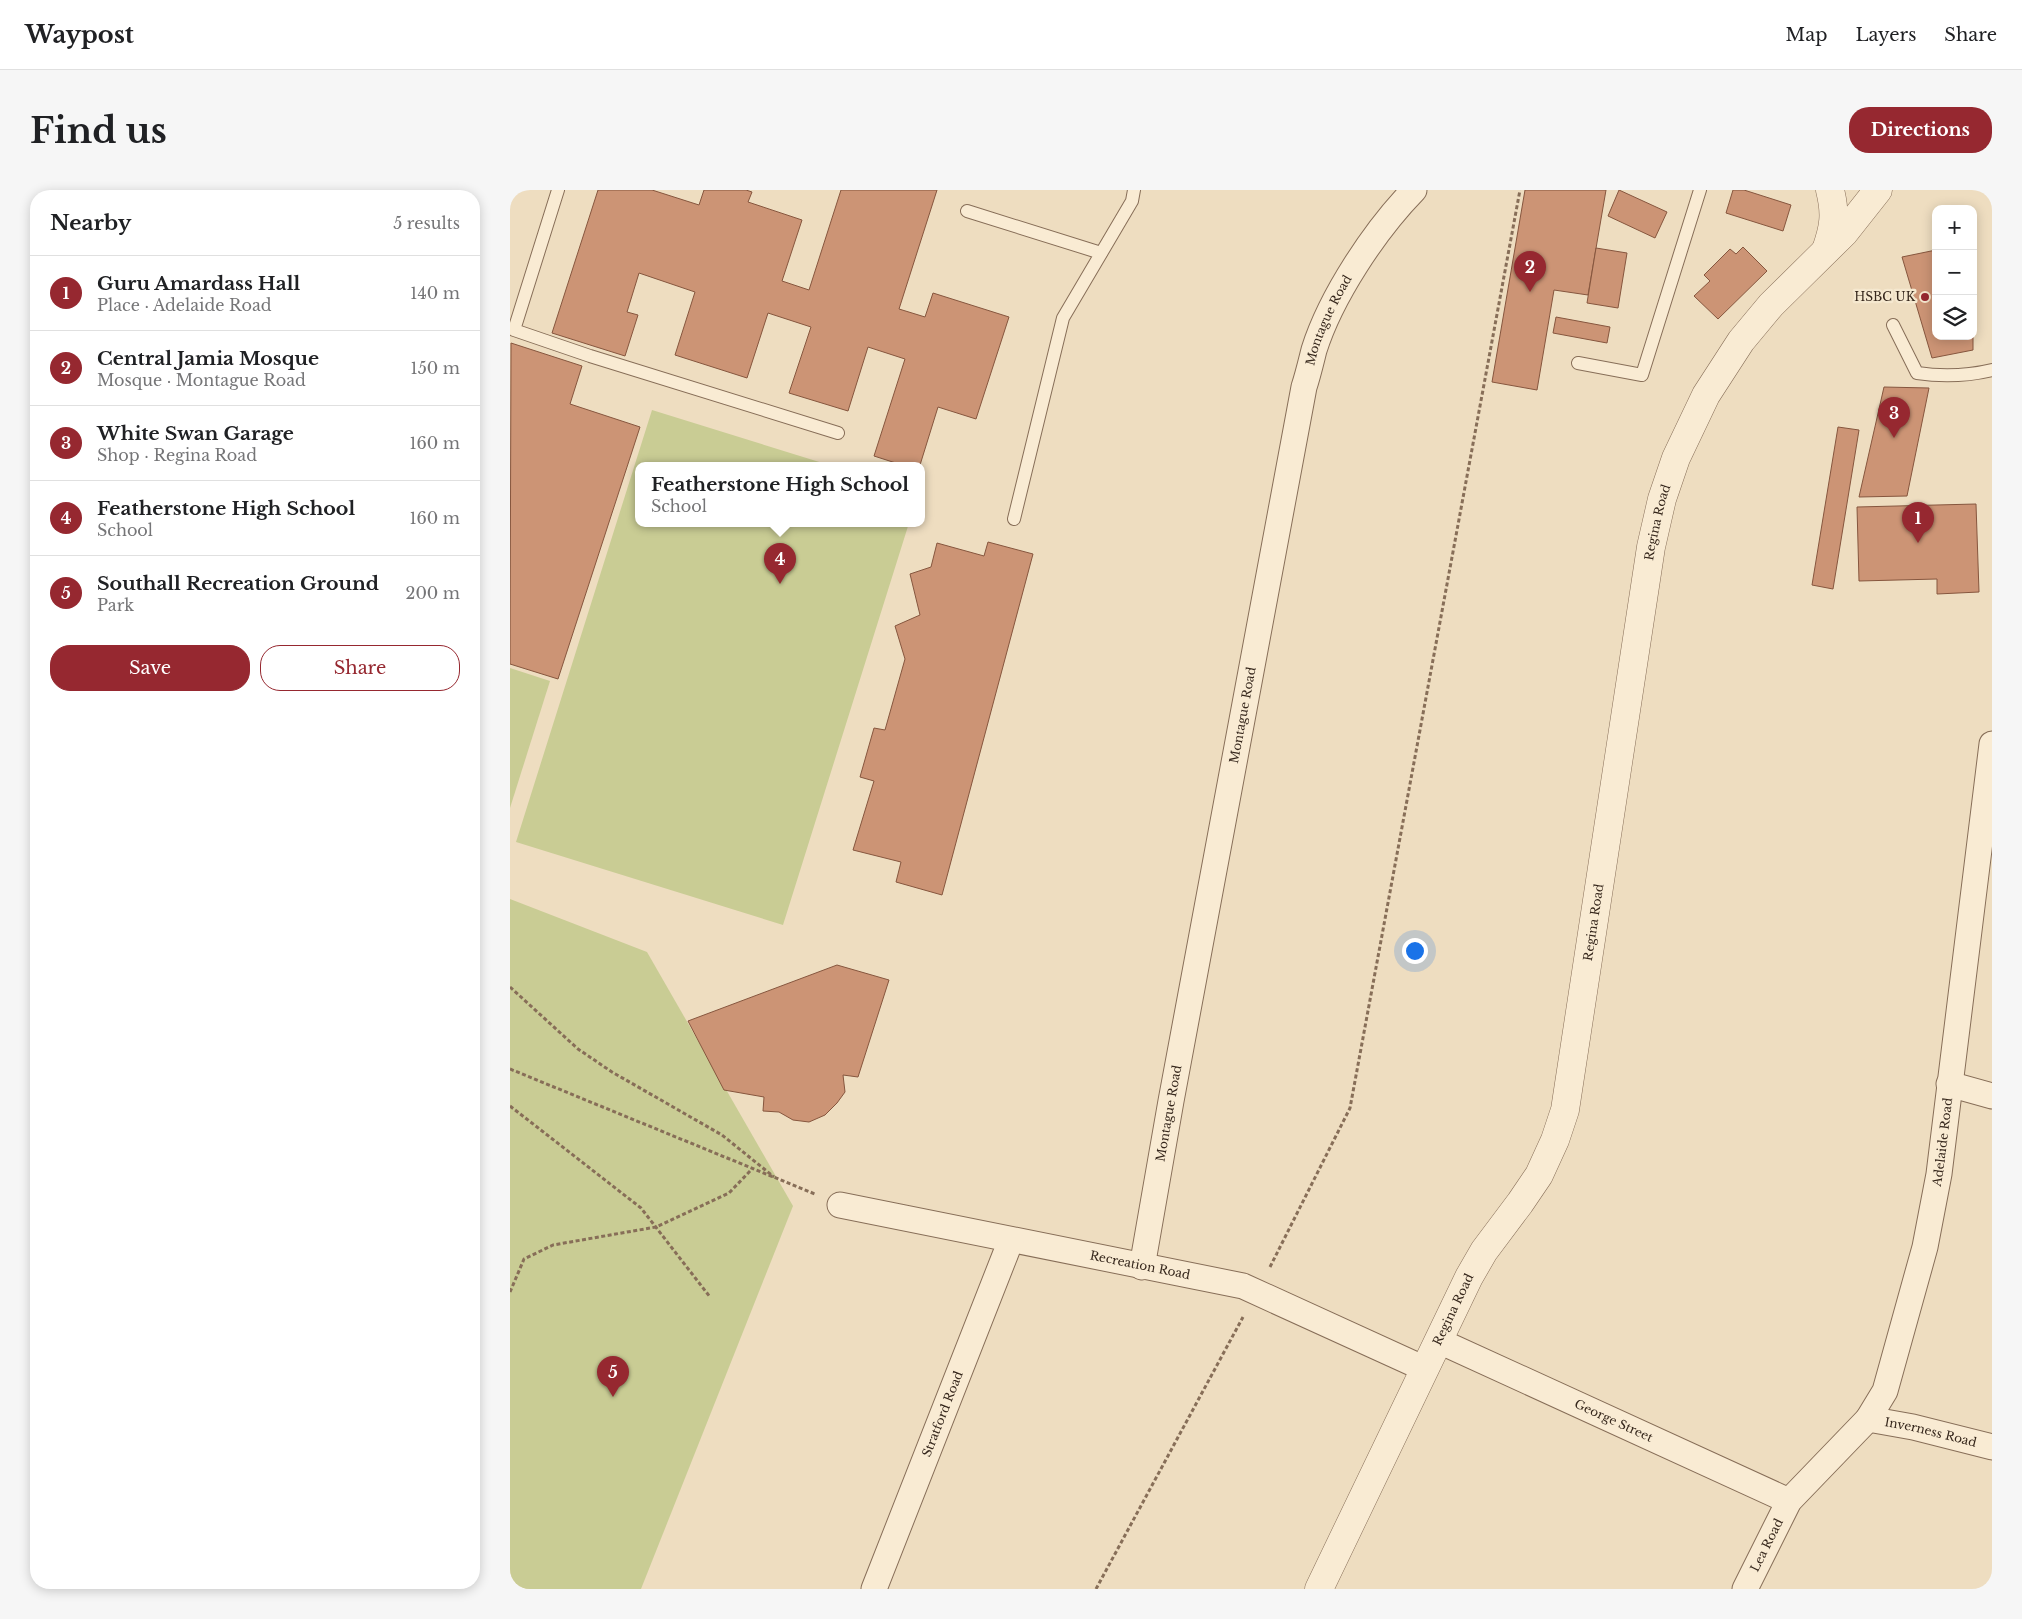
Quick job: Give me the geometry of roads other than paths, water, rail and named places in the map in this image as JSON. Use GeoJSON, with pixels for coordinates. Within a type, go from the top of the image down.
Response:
{"type":"FeatureCollection","features":[{"type":"Feature","properties":{"kind":"street","name":"Montague Road"},"geometry":{"type":"LineString","coordinates":[[1142,1266],[1304,387],[1315,349],[1327,318],[1344,286],[1370,244],[1402,202],[1414,190]]}},
{"type":"Feature","properties":{"kind":"street","name":"Regina Road"},"geometry":{"type":"LineString","coordinates":[[1826,250],[1833,230],[1833,203],[1830,190]]}},
{"type":"Feature","properties":{"kind":"street","name":"Regina Road"},"geometry":{"type":"LineString","coordinates":[[1319,1589],[1484,1251],[1520,1203],[1538,1175],[1555,1140],[1565,1110],[1651,547],[1664,491],[1676,458],[1706,395],[1741,341],[1771,304],[1844,233],[1878,190]]}},
{"type":"Feature","properties":{"kind":"street","name":"Adelaide Road"},"geometry":{"type":"LineString","coordinates":[[1789,1501],[1868,1419],[1885,1390],[1925,1247],[1939,1174],[1992,744]]}},
{"type":"Feature","properties":{"kind":"street"},"geometry":{"type":"LineString","coordinates":[[1949,1084],[1992,1096]]}},
{"type":"Feature","properties":{"kind":"street","name":"Recreation Road"},"geometry":{"type":"LineString","coordinates":[[840,1205],[1242,1286],[1257,1291],[1425,1369]]}},
{"type":"Feature","properties":{"kind":"street","name":"Stratford Road"},"geometry":{"type":"LineString","coordinates":[[874,1589],[1010,1240]]}},
{"type":"Feature","properties":{"kind":"street","name":"George Street"},"geometry":{"type":"LineString","coordinates":[[1439,1341],[1789,1501]]}},
{"type":"Feature","properties":{"kind":"street","name":"Inverness Road"},"geometry":{"type":"LineString","coordinates":[[1868,1419],[1913,1427],[1992,1447]]}},
{"type":"Feature","properties":{"kind":"street","name":"Lea Road"},"geometry":{"type":"LineString","coordinates":[[1745,1589],[1789,1501]]}},
{"type":"Feature","properties":{"kind":"lane"},"geometry":{"type":"LineString","coordinates":[[558,190],[514,330],[590,356],[838,433]]}},
{"type":"Feature","properties":{"kind":"lane"},"geometry":{"type":"LineString","coordinates":[[1014,519],[1063,318],[1132,201],[1134,190]]}},
{"type":"Feature","properties":{"kind":"lane"},"geometry":{"type":"LineString","coordinates":[[1578,363],[1642,375],[1700,190]]}},
{"type":"Feature","properties":{"kind":"lane"},"geometry":{"type":"LineString","coordinates":[[967,211],[1101,253]]}},
{"type":"Feature","properties":{"kind":"lane"},"geometry":{"type":"LineString","coordinates":[[1893,326],[1917,373],[1935,376],[1954,376],[1992,370]]}},
{"type":"Feature","properties":{"kind":"place","name":"Central Jamia Mosque"},"geometry":{"type":"Point","coordinates":[1530,292]}},
{"type":"Feature","properties":{"kind":"place","name":"HSBC UK"},"geometry":{"type":"Point","coordinates":[1925,297]}},
{"type":"Feature","properties":{"kind":"place","name":"White Swan Garage"},"geometry":{"type":"Point","coordinates":[1894,438]}},
{"type":"Feature","properties":{"kind":"place","name":"Guru Amardass Hall"},"geometry":{"type":"Point","coordinates":[1918,543]}},
{"type":"Feature","properties":{"kind":"place","name":"Featherstone High School"},"geometry":{"type":"Point","coordinates":[780,584]}},
{"type":"Feature","properties":{"kind":"place","name":"Southall Recreation Ground"},"geometry":{"type":"Point","coordinates":[613,1397]}}]}
